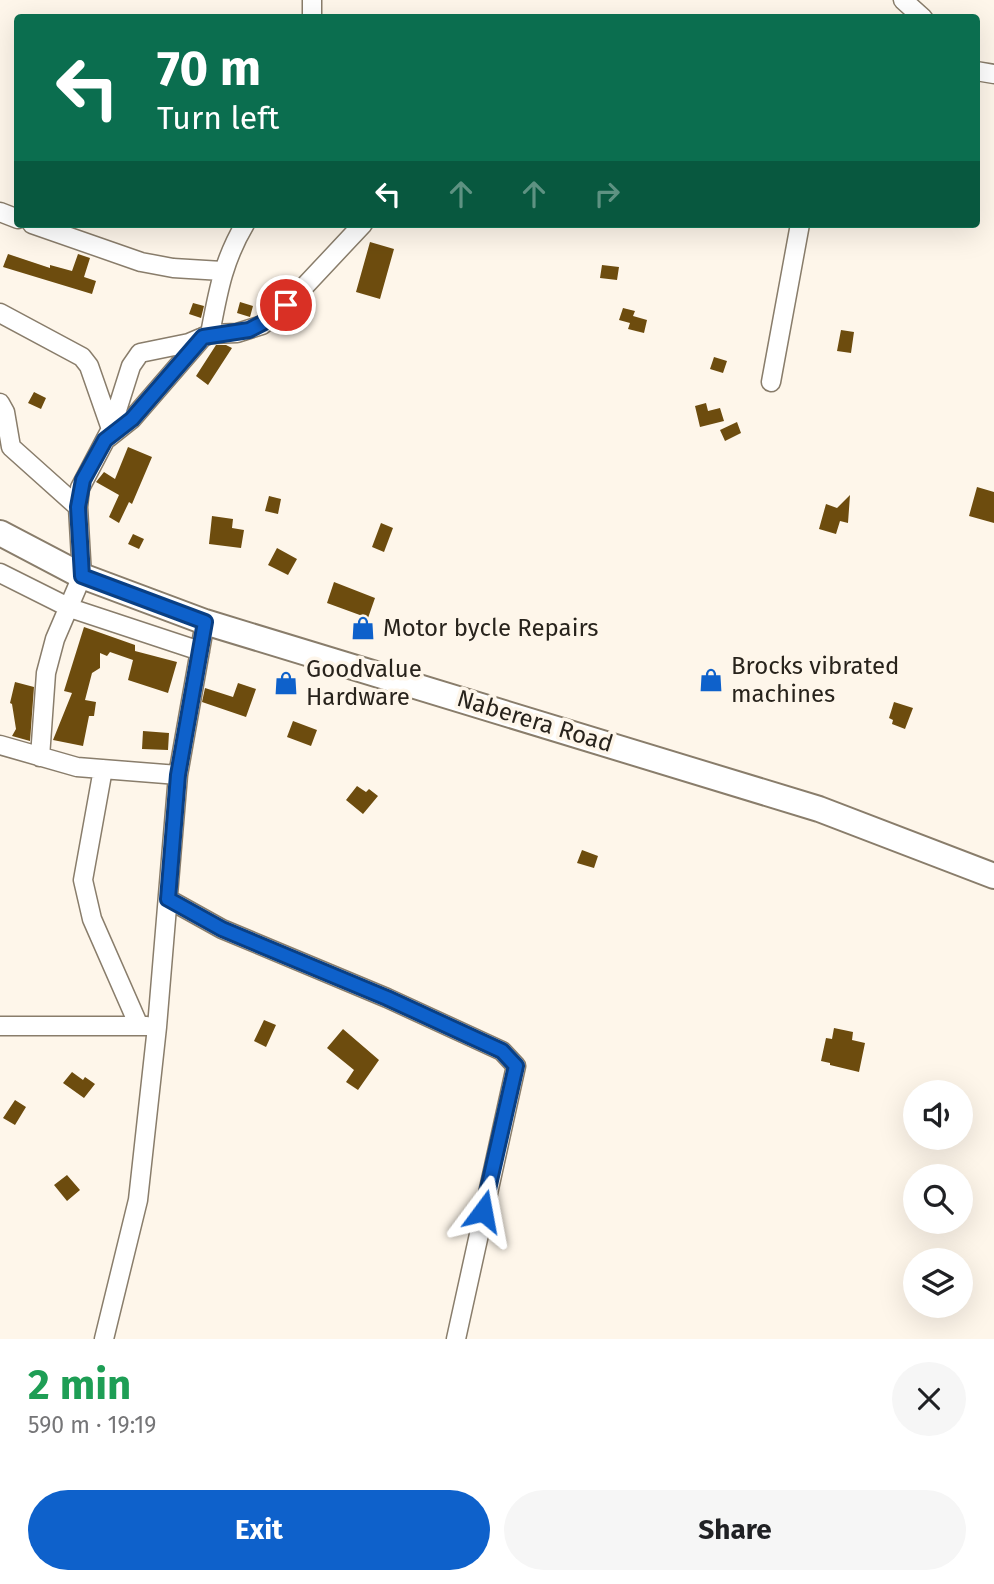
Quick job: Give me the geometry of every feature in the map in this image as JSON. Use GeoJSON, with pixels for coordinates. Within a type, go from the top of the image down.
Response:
{"type":"FeatureCollection","features":[{"type":"Feature","properties":{"kind":"street"},"geometry":{"type":"LineString","coordinates":[[903,0],[919,14]]}},
{"type":"Feature","properties":{"kind":"street"},"geometry":{"type":"LineString","coordinates":[[43,228],[141,262],[222,271]]}},
{"type":"Feature","properties":{"kind":"street"},"geometry":{"type":"LineString","coordinates":[[108,435],[132,419],[207,335],[222,271],[243,228]]}},
{"type":"Feature","properties":{"kind":"street"},"geometry":{"type":"LineString","coordinates":[[40,757],[46,673],[55,639],[82,576],[78,507],[83,480],[108,435],[131,366],[140,353],[189,343],[207,335],[249,330],[276,316],[359,228]]}},
{"type":"Feature","properties":{"kind":"street"},"geometry":{"type":"LineString","coordinates":[[771,382],[799,228]]}},
{"type":"Feature","properties":{"kind":"street"},"geometry":{"type":"LineString","coordinates":[[0,313],[82,357],[89,366],[108,435]]}},
{"type":"Feature","properties":{"kind":"street"},"geometry":{"type":"LineString","coordinates":[[0,403],[5,412],[9,443],[13,451],[78,507]]}},
{"type":"Feature","properties":{"kind":"street","name":"Naberera Road"},"geometry":{"type":"LineString","coordinates":[[0,533],[82,576],[205,622],[819,809],[994,876]]}},
{"type":"Feature","properties":{"kind":"street"},"geometry":{"type":"LineString","coordinates":[[0,573],[70,608],[200,651]]}},
{"type":"Feature","properties":{"kind":"street"},"geometry":{"type":"LineString","coordinates":[[104,1339],[138,1200],[148,1027],[168,899],[178,775],[205,622]]}},
{"type":"Feature","properties":{"kind":"street"},"geometry":{"type":"LineString","coordinates":[[0,745],[77,766],[178,775]]}},
{"type":"Feature","properties":{"kind":"street"},"geometry":{"type":"LineString","coordinates":[[103,769],[83,880],[92,919],[148,1027]]}},
{"type":"Feature","properties":{"kind":"street"},"geometry":{"type":"LineString","coordinates":[[168,899],[230,933],[387,998],[502,1051],[516,1066],[456,1339]]}},
{"type":"Feature","properties":{"kind":"street"},"geometry":{"type":"LineString","coordinates":[[0,1027],[148,1027]]}},
{"type":"Feature","properties":{"kind":"building"},"geometry":{"type":"Polygon","coordinates":[[[370,242],[394,249],[380,299],[356,292],[370,242]]]}},
{"type":"Feature","properties":{"kind":"building"},"geometry":{"type":"Polygon","coordinates":[[[8,254],[50,268],[50,265],[72,271],[78,254],[90,258],[84,277],[96,281],[92,294],[3,267],[8,254]]]}},
{"type":"Feature","properties":{"kind":"building"},"geometry":{"type":"Polygon","coordinates":[[[602,265],[619,267],[617,280],[600,278],[602,265]]]}},
{"type":"Feature","properties":{"kind":"building"},"geometry":{"type":"Polygon","coordinates":[[[240,302],[253,306],[250,317],[237,313],[240,302]]]}},
{"type":"Feature","properties":{"kind":"building"},"geometry":{"type":"Polygon","coordinates":[[[193,303],[204,306],[201,318],[189,314],[193,303]]]}},
{"type":"Feature","properties":{"kind":"building"},"geometry":{"type":"Polygon","coordinates":[[[623,308],[635,311],[633,316],[647,320],[644,333],[628,329],[630,323],[619,320],[623,308]]]}},
{"type":"Feature","properties":{"kind":"building"},"geometry":{"type":"Polygon","coordinates":[[[841,330],[854,332],[851,353],[837,351],[841,330]]]}},
{"type":"Feature","properties":{"kind":"building"},"geometry":{"type":"Polygon","coordinates":[[[216,345],[232,348],[208,385],[196,376],[216,345]]]}},
{"type":"Feature","properties":{"kind":"building"},"geometry":{"type":"Polygon","coordinates":[[[714,357],[727,361],[723,373],[710,369],[714,357]]]}},
{"type":"Feature","properties":{"kind":"building"},"geometry":{"type":"Polygon","coordinates":[[[34,392],[46,398],[41,409],[28,403],[34,392]]]}},
{"type":"Feature","properties":{"kind":"building"},"geometry":{"type":"Polygon","coordinates":[[[706,403],[708,411],[720,408],[724,421],[700,427],[695,406],[706,403]]]}},
{"type":"Feature","properties":{"kind":"building"},"geometry":{"type":"Polygon","coordinates":[[[737,422],[741,433],[725,441],[720,430],[737,422]]]}},
{"type":"Feature","properties":{"kind":"building"},"geometry":{"type":"Polygon","coordinates":[[[128,447],[152,457],[132,504],[129,502],[119,523],[109,517],[119,495],[96,482],[104,472],[115,479],[128,447]]]}},
{"type":"Feature","properties":{"kind":"building"},"geometry":{"type":"Polygon","coordinates":[[[977,487],[994,492],[994,523],[969,516],[977,487]]]}},
{"type":"Feature","properties":{"kind":"building"},"geometry":{"type":"Polygon","coordinates":[[[850,495],[848,523],[840,521],[836,534],[819,529],[826,504],[837,508],[850,495]]]}},
{"type":"Feature","properties":{"kind":"building"},"geometry":{"type":"Polygon","coordinates":[[[269,496],[281,499],[278,514],[265,511],[269,496]]]}},
{"type":"Feature","properties":{"kind":"building"},"geometry":{"type":"Polygon","coordinates":[[[212,516],[233,519],[232,528],[244,530],[241,548],[209,544],[212,516]]]}},
{"type":"Feature","properties":{"kind":"building"},"geometry":{"type":"Polygon","coordinates":[[[381,523],[393,528],[384,552],[372,547],[381,523]]]}},
{"type":"Feature","properties":{"kind":"building"},"geometry":{"type":"Polygon","coordinates":[[[133,534],[144,539],[139,549],[128,544],[133,534]]]}},
{"type":"Feature","properties":{"kind":"building"},"geometry":{"type":"Polygon","coordinates":[[[277,548],[297,559],[288,575],[268,565],[277,548]]]}},
{"type":"Feature","properties":{"kind":"building"},"geometry":{"type":"Polygon","coordinates":[[[334,582],[375,598],[368,618],[327,603],[334,582]]]}},
{"type":"Feature","properties":{"kind":"building"},"geometry":{"type":"Polygon","coordinates":[[[84,627],[135,645],[135,651],[177,662],[168,693],[128,680],[133,660],[110,652],[107,656],[100,653],[100,668],[92,673],[85,700],[96,702],[94,716],[89,716],[83,746],[53,740],[72,693],[64,691],[84,627]]]}},
{"type":"Feature","properties":{"kind":"building"},"geometry":{"type":"Polygon","coordinates":[[[15,682],[34,687],[30,741],[12,736],[16,729],[10,703],[15,682]]]}},
{"type":"Feature","properties":{"kind":"building"},"geometry":{"type":"Polygon","coordinates":[[[238,683],[256,689],[246,717],[202,702],[205,688],[233,697],[238,683]]]}},
{"type":"Feature","properties":{"kind":"building"},"geometry":{"type":"Polygon","coordinates":[[[894,702],[913,708],[905,729],[892,724],[893,720],[889,718],[894,702]]]}},
{"type":"Feature","properties":{"kind":"building"},"geometry":{"type":"Polygon","coordinates":[[[293,721],[317,730],[311,746],[287,737],[293,721]]]}},
{"type":"Feature","properties":{"kind":"building"},"geometry":{"type":"Polygon","coordinates":[[[143,731],[169,733],[168,750],[142,749],[143,731]]]}},
{"type":"Feature","properties":{"kind":"building"},"geometry":{"type":"Polygon","coordinates":[[[357,786],[366,792],[369,789],[378,796],[363,814],[346,800],[357,786]]]}},
{"type":"Feature","properties":{"kind":"building"},"geometry":{"type":"Polygon","coordinates":[[[582,850],[598,856],[594,868],[577,863],[582,850]]]}},
{"type":"Feature","properties":{"kind":"building"},"geometry":{"type":"Polygon","coordinates":[[[264,1020],[276,1025],[266,1047],[254,1041],[264,1020]]]}},
{"type":"Feature","properties":{"kind":"building"},"geometry":{"type":"Polygon","coordinates":[[[834,1028],[853,1032],[852,1040],[865,1043],[859,1072],[821,1061],[826,1038],[832,1039],[834,1028]]]}},
{"type":"Feature","properties":{"kind":"building"},"geometry":{"type":"Polygon","coordinates":[[[343,1029],[379,1060],[358,1090],[346,1082],[354,1070],[327,1048],[343,1029]]]}},
{"type":"Feature","properties":{"kind":"building"},"geometry":{"type":"Polygon","coordinates":[[[72,1072],[95,1084],[84,1098],[63,1083],[72,1072]]]}},
{"type":"Feature","properties":{"kind":"building"},"geometry":{"type":"Polygon","coordinates":[[[15,1100],[26,1107],[15,1125],[3,1118],[15,1100]]]}},
{"type":"Feature","properties":{"kind":"building"},"geometry":{"type":"Polygon","coordinates":[[[67,1175],[80,1190],[67,1201],[54,1185],[67,1175]]]}},
{"type":"Feature","properties":{"kind":"place","name":"Motor bycle Repairs"},"geometry":{"type":"Point","coordinates":[363,628]}},
{"type":"Feature","properties":{"kind":"place","name":"Brocks vibrated machines"},"geometry":{"type":"Point","coordinates":[711,680]}},
{"type":"Feature","properties":{"kind":"place","name":"Goodvalue Hardware"},"geometry":{"type":"Point","coordinates":[286,683]}},
{"type":"Feature","properties":{"kind":"route"},"geometry":{"type":"LineString","coordinates":[[286,305],[262,325],[237,333],[210,334],[203,337],[132,419],[105,440],[80,488],[78,507],[82,576],[205,622],[178,775],[168,899],[222,929],[387,998],[502,1051],[516,1066],[483,1211]]}}]}
